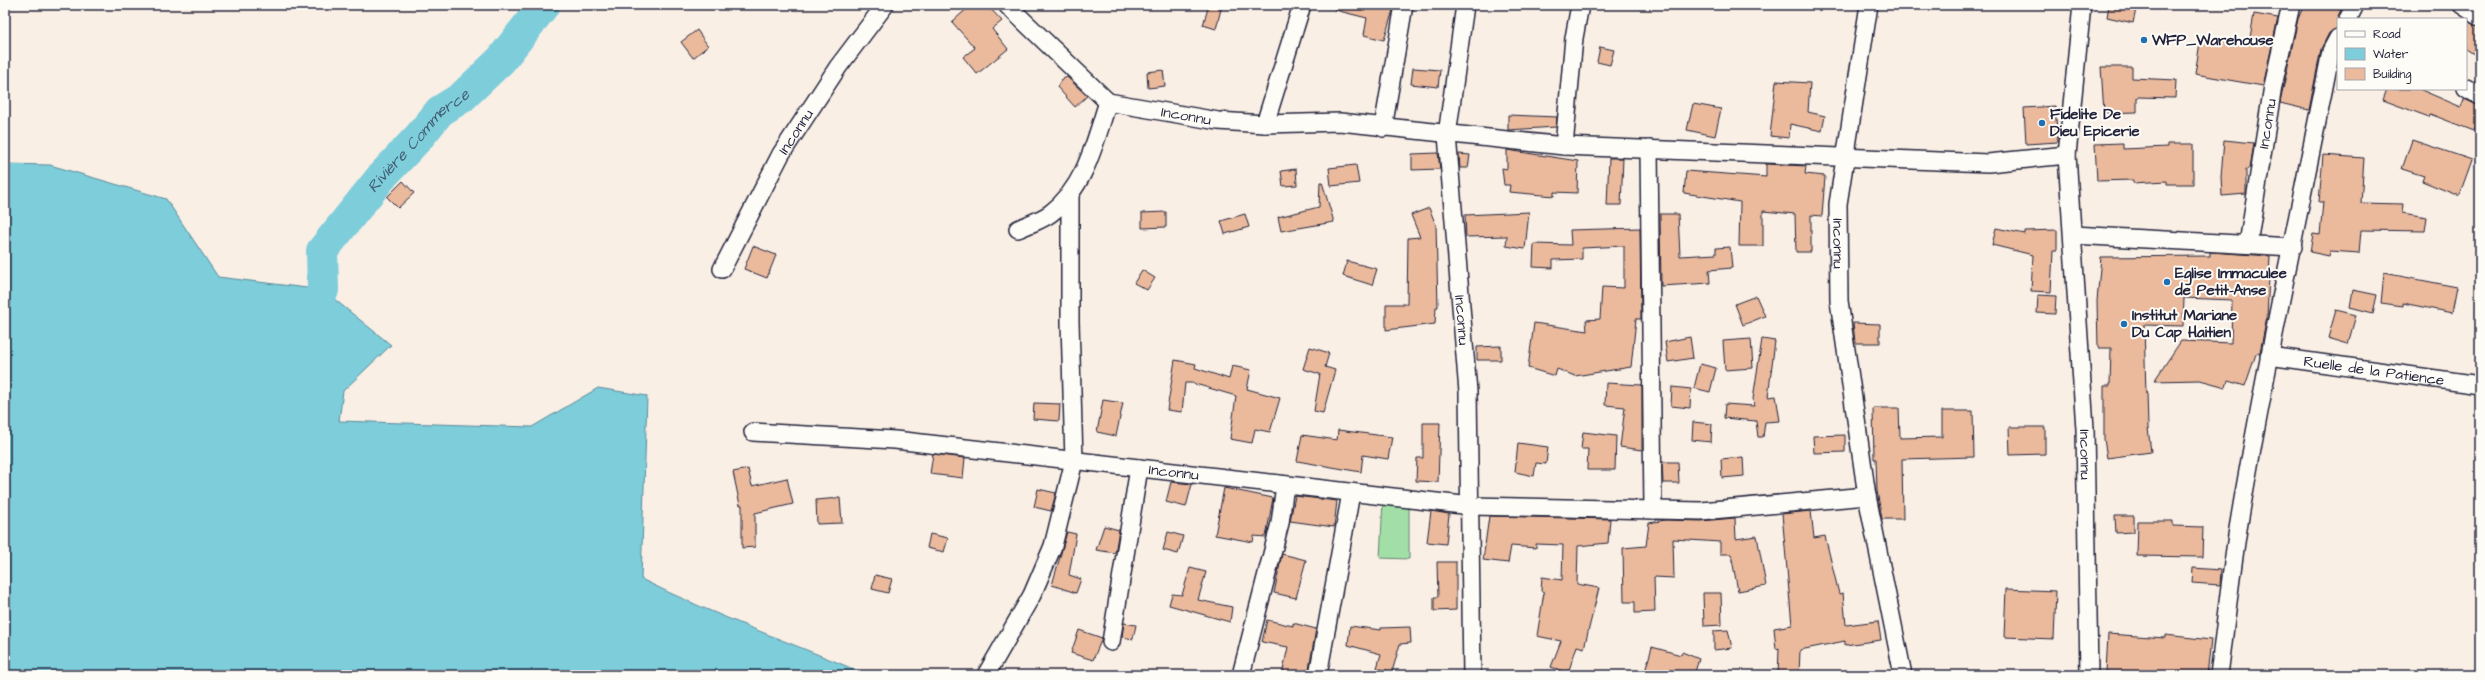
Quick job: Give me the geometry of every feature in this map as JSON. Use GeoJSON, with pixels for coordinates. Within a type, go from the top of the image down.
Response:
{"type":"FeatureCollection","features":[{"type":"Feature","properties":{"kind":"street","name":"Inconnu"},"geometry":{"type":"LineString","coordinates":[[722,268],[781,154],[838,67],[885,5]]}},
{"type":"Feature","properties":{"kind":"street"},"geometry":{"type":"LineString","coordinates":[[1007,5],[1108,102],[1083,175],[1070,194],[1051,213],[1018,229]]}},
{"type":"Feature","properties":{"kind":"street"},"geometry":{"type":"LineString","coordinates":[[1265,124],[1302,5]]}},
{"type":"Feature","properties":{"kind":"street"},"geometry":{"type":"LineString","coordinates":[[1383,128],[1404,5]]}},
{"type":"Feature","properties":{"kind":"street","name":"Inconnu"},"geometry":{"type":"LineString","coordinates":[[1464,5],[1447,135],[1468,392],[1471,506],[1472,675]]}},
{"type":"Feature","properties":{"kind":"street"},"geometry":{"type":"LineString","coordinates":[[1564,146],[1574,38],[1580,5]]}},
{"type":"Feature","properties":{"kind":"street","name":"Inconnu"},"geometry":{"type":"LineString","coordinates":[[1869,5],[1838,204],[1839,301],[1867,496],[1903,675]]}},
{"type":"Feature","properties":{"kind":"street","name":"Inconnu"},"geometry":{"type":"LineString","coordinates":[[2082,5],[2067,155],[2085,429],[2089,675]]}},
{"type":"Feature","properties":{"kind":"street","name":"Inconnu"},"geometry":{"type":"LineString","coordinates":[[2248,244],[2273,86],[2291,5]]}},
{"type":"Feature","properties":{"kind":"street"},"geometry":{"type":"LineString","coordinates":[[2462,5],[2480,17]]}},
{"type":"Feature","properties":{"kind":"street"},"geometry":{"type":"LineString","coordinates":[[2219,675],[2239,518],[2269,356],[2293,247],[2331,51],[2337,40]]}},
{"type":"Feature","properties":{"kind":"street"},"geometry":{"type":"LineString","coordinates":[[2467,89],[2480,96]]}},
{"type":"Feature","properties":{"kind":"street","name":"Inconnu"},"geometry":{"type":"LineString","coordinates":[[1108,102],[1218,121],[1265,124],[1340,122],[1447,135],[1564,146],[1988,163],[2067,155]]}},
{"type":"Feature","properties":{"kind":"street"},"geometry":{"type":"LineString","coordinates":[[1649,149],[1653,510]]}},
{"type":"Feature","properties":{"kind":"street"},"geometry":{"type":"LineString","coordinates":[[986,675],[1032,595],[1053,546],[1074,461],[1070,322],[1070,194]]}},
{"type":"Feature","properties":{"kind":"street"},"geometry":{"type":"LineString","coordinates":[[2073,235],[2293,247]]}},
{"type":"Feature","properties":{"kind":"street","name":"Ruelle de la Patience"},"geometry":{"type":"LineString","coordinates":[[2269,356],[2480,385]]}},
{"type":"Feature","properties":{"kind":"street","name":"Inconnu"},"geometry":{"type":"LineString","coordinates":[[753,432],[894,440],[1471,506],[1701,511],[1867,496]]}},
{"type":"Feature","properties":{"kind":"street"},"geometry":{"type":"LineString","coordinates":[[1111,642],[1139,468]]}},
{"type":"Feature","properties":{"kind":"street"},"geometry":{"type":"LineString","coordinates":[[1241,675],[1280,524],[1285,485]]}},
{"type":"Feature","properties":{"kind":"street"},"geometry":{"type":"LineString","coordinates":[[1318,675],[1351,492]]}},
{"type":"Feature","properties":{"kind":"green space"},"geometry":{"type":"Polygon","coordinates":[[[1383,501],[1409,503],[1409,559],[1380,558],[1383,501]]]}},
{"type":"Feature","properties":{"kind":"water"},"geometry":{"type":"Polygon","coordinates":[[[5,164],[50,165],[166,199],[218,277],[323,290],[391,345],[343,391],[339,421],[532,427],[598,388],[647,396],[641,579],[725,617],[868,675],[5,675],[5,164]]]}},
{"type":"Feature","properties":{"kind":"building"},"geometry":{"type":"Polygon","coordinates":[[[971,5],[987,5],[1002,21],[992,29],[1008,49],[977,74],[963,57],[975,48],[952,22],[971,5]]]}},
{"type":"Feature","properties":{"kind":"building"},"geometry":{"type":"Polygon","coordinates":[[[1209,5],[1222,5],[1216,29],[1203,25],[1209,5]]]}},
{"type":"Feature","properties":{"kind":"building"},"geometry":{"type":"Polygon","coordinates":[[[1336,5],[1376,5],[1393,10],[1384,40],[1364,35],[1367,18],[1335,10],[1336,5]]]}},
{"type":"Feature","properties":{"kind":"building"},"geometry":{"type":"Polygon","coordinates":[[[2109,5],[2137,5],[2133,23],[2107,17],[2109,5]]]}},
{"type":"Feature","properties":{"kind":"building"},"geometry":{"type":"Polygon","coordinates":[[[2304,5],[2343,5],[2337,18],[2337,29],[2329,33],[2321,49],[2309,110],[2280,103],[2298,19],[2304,5]]]}},
{"type":"Feature","properties":{"kind":"building"},"geometry":{"type":"Polygon","coordinates":[[[2254,14],[2278,18],[2263,86],[2195,74],[2201,36],[2249,44],[2254,14]]]}},
{"type":"Feature","properties":{"kind":"building"},"geometry":{"type":"Polygon","coordinates":[[[2467,20],[2480,27],[2480,58],[2467,50],[2467,20]]]}},
{"type":"Feature","properties":{"kind":"building"},"geometry":{"type":"Polygon","coordinates":[[[697,30],[708,46],[693,58],[681,42],[697,30]]]}},
{"type":"Feature","properties":{"kind":"building"},"geometry":{"type":"Polygon","coordinates":[[[1600,47],[1614,50],[1610,65],[1597,62],[1600,47]]]}},
{"type":"Feature","properties":{"kind":"building"},"geometry":{"type":"Polygon","coordinates":[[[2101,67],[2132,67],[2132,78],[2176,80],[2175,98],[2137,97],[2137,112],[2104,113],[2101,67]]]}},
{"type":"Feature","properties":{"kind":"building"},"geometry":{"type":"Polygon","coordinates":[[[1413,68],[1440,70],[1438,87],[1411,84],[1413,68]]]}},
{"type":"Feature","properties":{"kind":"building"},"geometry":{"type":"Polygon","coordinates":[[[1163,70],[1165,86],[1148,88],[1147,72],[1163,70]]]}},
{"type":"Feature","properties":{"kind":"building"},"geometry":{"type":"Polygon","coordinates":[[[1067,77],[1087,96],[1075,107],[1057,87],[1061,80],[1067,77]]]}},
{"type":"Feature","properties":{"kind":"building"},"geometry":{"type":"Polygon","coordinates":[[[1776,81],[1810,83],[1808,112],[1825,116],[1822,131],[1790,124],[1789,138],[1770,136],[1776,81]]]}},
{"type":"Feature","properties":{"kind":"building"},"geometry":{"type":"Polygon","coordinates":[[[2387,90],[2421,90],[2461,107],[2464,99],[2480,106],[2480,115],[2474,131],[2430,114],[2429,117],[2383,100],[2387,90]]]}},
{"type":"Feature","properties":{"kind":"building"},"geometry":{"type":"Polygon","coordinates":[[[1693,104],[1721,109],[1715,136],[1687,130],[1693,104]]]}},
{"type":"Feature","properties":{"kind":"building"},"geometry":{"type":"Polygon","coordinates":[[[2055,106],[2058,142],[2026,144],[2024,108],[2055,106]]]}},
{"type":"Feature","properties":{"kind":"building"},"geometry":{"type":"Polygon","coordinates":[[[1508,115],[1557,117],[1556,127],[1508,130],[1508,115]]]}},
{"type":"Feature","properties":{"kind":"building"},"geometry":{"type":"Polygon","coordinates":[[[2224,140],[2254,143],[2250,168],[2246,169],[2246,194],[2222,196],[2221,177],[2224,140]]]}},
{"type":"Feature","properties":{"kind":"building"},"geometry":{"type":"Polygon","coordinates":[[[2412,140],[2472,160],[2459,196],[2422,181],[2424,176],[2402,169],[2412,140]]]}},
{"type":"Feature","properties":{"kind":"building"},"geometry":{"type":"Polygon","coordinates":[[[2123,143],[2123,149],[2167,147],[2167,144],[2193,144],[2193,184],[2167,184],[2167,181],[2133,183],[2133,180],[2097,181],[2095,144],[2123,143]]]}},
{"type":"Feature","properties":{"kind":"building"},"geometry":{"type":"Polygon","coordinates":[[[1507,150],[1578,161],[1577,193],[1554,192],[1554,196],[1509,192],[1510,185],[1504,185],[1502,168],[1507,169],[1507,150]]]}},
{"type":"Feature","properties":{"kind":"building"},"geometry":{"type":"Polygon","coordinates":[[[1438,153],[1440,169],[1412,170],[1412,154],[1438,153]]]}},
{"type":"Feature","properties":{"kind":"building"},"geometry":{"type":"Polygon","coordinates":[[[1459,154],[1470,155],[1468,168],[1460,168],[1459,154]]]}},
{"type":"Feature","properties":{"kind":"building"},"geometry":{"type":"Polygon","coordinates":[[[2323,155],[2364,158],[2361,203],[2403,204],[2402,213],[2427,217],[2425,231],[2361,230],[2359,253],[2330,251],[2329,256],[2310,252],[2313,234],[2320,235],[2323,202],[2319,202],[2323,155]]]}},
{"type":"Feature","properties":{"kind":"building"},"geometry":{"type":"Polygon","coordinates":[[[1609,158],[1623,158],[1621,205],[1607,205],[1609,158]]]}},
{"type":"Feature","properties":{"kind":"building"},"geometry":{"type":"Polygon","coordinates":[[[1766,164],[1806,166],[1805,174],[1825,176],[1822,216],[1811,215],[1811,252],[1796,252],[1795,214],[1763,211],[1763,246],[1739,246],[1740,202],[1684,193],[1686,171],[1766,177],[1766,164]]]}},
{"type":"Feature","properties":{"kind":"building"},"geometry":{"type":"Polygon","coordinates":[[[1356,165],[1359,183],[1331,186],[1329,168],[1356,165]]]}},
{"type":"Feature","properties":{"kind":"building"},"geometry":{"type":"Polygon","coordinates":[[[1296,169],[1297,185],[1283,186],[1281,171],[1296,169]]]}},
{"type":"Feature","properties":{"kind":"building"},"geometry":{"type":"Polygon","coordinates":[[[403,181],[414,193],[398,208],[387,197],[403,181]]]}},
{"type":"Feature","properties":{"kind":"building"},"geometry":{"type":"Polygon","coordinates":[[[1320,182],[1322,182],[1334,222],[1281,231],[1278,217],[1319,207],[1320,182]]]}},
{"type":"Feature","properties":{"kind":"building"},"geometry":{"type":"Polygon","coordinates":[[[1429,208],[1436,225],[1438,307],[1436,307],[1435,324],[1386,330],[1386,304],[1407,304],[1408,238],[1420,237],[1411,215],[1429,208]]]}},
{"type":"Feature","properties":{"kind":"building"},"geometry":{"type":"Polygon","coordinates":[[[1166,212],[1166,227],[1142,228],[1142,213],[1166,212]]]}},
{"type":"Feature","properties":{"kind":"building"},"geometry":{"type":"Polygon","coordinates":[[[1529,212],[1525,249],[1506,246],[1507,236],[1466,237],[1465,215],[1529,212]]]}},
{"type":"Feature","properties":{"kind":"building"},"geometry":{"type":"Polygon","coordinates":[[[1245,214],[1249,227],[1225,234],[1221,221],[1245,214]]]}},
{"type":"Feature","properties":{"kind":"building"},"geometry":{"type":"Polygon","coordinates":[[[1660,214],[1678,214],[1680,256],[1716,254],[1716,248],[1730,247],[1732,268],[1709,270],[1710,283],[1661,286],[1660,214]]]}},
{"type":"Feature","properties":{"kind":"building"},"geometry":{"type":"Polygon","coordinates":[[[1640,228],[1641,319],[1636,319],[1631,367],[1575,376],[1557,369],[1555,376],[1528,368],[1534,323],[1587,331],[1586,320],[1600,319],[1602,287],[1624,288],[1624,246],[1582,248],[1582,259],[1553,260],[1553,268],[1533,267],[1534,244],[1571,245],[1570,230],[1640,228]]]}},
{"type":"Feature","properties":{"kind":"building"},"geometry":{"type":"Polygon","coordinates":[[[1996,228],[2025,234],[2025,231],[2057,230],[2057,251],[2053,251],[2051,292],[2031,291],[2033,255],[1992,245],[1996,228]]]}},
{"type":"Feature","properties":{"kind":"building"},"geometry":{"type":"Polygon","coordinates":[[[753,246],[776,255],[767,278],[744,269],[753,246]]]}},
{"type":"Feature","properties":{"kind":"building"},"geometry":{"type":"Polygon","coordinates":[[[2210,252],[2270,256],[2267,317],[2260,352],[2256,354],[2245,386],[2228,381],[2226,387],[2200,380],[2154,381],[2181,341],[2231,343],[2232,300],[2184,298],[2183,326],[2144,325],[2146,394],[2147,392],[2148,428],[2151,452],[2107,458],[2104,439],[2104,386],[2110,386],[2111,348],[2098,348],[2097,301],[2101,257],[2210,256],[2210,252]]]}},
{"type":"Feature","properties":{"kind":"building"},"geometry":{"type":"Polygon","coordinates":[[[1347,261],[1377,269],[1372,285],[1343,276],[1347,261]]]}},
{"type":"Feature","properties":{"kind":"building"},"geometry":{"type":"Polygon","coordinates":[[[1142,270],[1155,278],[1147,290],[1134,283],[1142,270]]]}},
{"type":"Feature","properties":{"kind":"building"},"geometry":{"type":"Polygon","coordinates":[[[2384,273],[2457,287],[2452,313],[2403,303],[2403,306],[2381,303],[2384,273]]]}},
{"type":"Feature","properties":{"kind":"building"},"geometry":{"type":"Polygon","coordinates":[[[2353,290],[2377,295],[2373,313],[2350,307],[2353,290]]]}},
{"type":"Feature","properties":{"kind":"building"},"geometry":{"type":"Polygon","coordinates":[[[2038,295],[2056,296],[2055,314],[2037,313],[2038,295]]]}},
{"type":"Feature","properties":{"kind":"building"},"geometry":{"type":"Polygon","coordinates":[[[1756,296],[1765,316],[1743,325],[1735,304],[1756,296]]]}},
{"type":"Feature","properties":{"kind":"building"},"geometry":{"type":"Polygon","coordinates":[[[2336,310],[2356,315],[2348,344],[2328,338],[2336,310]]]}},
{"type":"Feature","properties":{"kind":"building"},"geometry":{"type":"Polygon","coordinates":[[[1853,323],[1880,324],[1880,343],[1855,343],[1853,323]]]}},
{"type":"Feature","properties":{"kind":"building"},"geometry":{"type":"Polygon","coordinates":[[[1690,337],[1693,358],[1668,362],[1665,342],[1690,337]]]}},
{"type":"Feature","properties":{"kind":"building"},"geometry":{"type":"Polygon","coordinates":[[[1751,339],[1753,368],[1725,370],[1723,341],[1751,339]]]}},
{"type":"Feature","properties":{"kind":"building"},"geometry":{"type":"Polygon","coordinates":[[[1762,339],[1775,341],[1768,397],[1776,396],[1780,421],[1765,422],[1763,437],[1758,437],[1756,421],[1724,418],[1725,404],[1754,406],[1753,399],[1762,339]]]}},
{"type":"Feature","properties":{"kind":"building"},"geometry":{"type":"Polygon","coordinates":[[[1501,346],[1501,360],[1477,360],[1477,347],[1501,346]]]}},
{"type":"Feature","properties":{"kind":"building"},"geometry":{"type":"Polygon","coordinates":[[[1310,347],[1329,353],[1325,367],[1335,370],[1323,413],[1314,411],[1320,374],[1303,369],[1310,347]]]}},
{"type":"Feature","properties":{"kind":"building"},"geometry":{"type":"Polygon","coordinates":[[[1175,360],[1196,364],[1195,368],[1229,379],[1232,366],[1251,370],[1247,389],[1280,398],[1270,432],[1255,429],[1252,443],[1230,439],[1236,396],[1192,383],[1185,383],[1182,412],[1167,410],[1175,360]]]}},
{"type":"Feature","properties":{"kind":"building"},"geometry":{"type":"Polygon","coordinates":[[[1700,364],[1716,368],[1710,392],[1694,388],[1700,364]]]}},
{"type":"Feature","properties":{"kind":"building"},"geometry":{"type":"Polygon","coordinates":[[[1606,383],[1642,385],[1642,450],[1620,447],[1625,407],[1605,405],[1606,383]]]}},
{"type":"Feature","properties":{"kind":"building"},"geometry":{"type":"Polygon","coordinates":[[[1672,387],[1691,389],[1690,408],[1671,406],[1672,387]]]}},
{"type":"Feature","properties":{"kind":"building"},"geometry":{"type":"Polygon","coordinates":[[[1103,400],[1123,403],[1116,436],[1097,432],[1103,400]]]}},
{"type":"Feature","properties":{"kind":"building"},"geometry":{"type":"Polygon","coordinates":[[[1034,403],[1060,404],[1059,421],[1033,419],[1034,403]]]}},
{"type":"Feature","properties":{"kind":"building"},"geometry":{"type":"Polygon","coordinates":[[[1873,408],[1899,408],[1900,438],[1942,437],[1942,411],[1973,411],[1974,457],[1902,459],[1903,519],[1882,519],[1877,491],[1876,459],[1874,459],[1873,408]]]}},
{"type":"Feature","properties":{"kind":"building"},"geometry":{"type":"Polygon","coordinates":[[[1693,422],[1712,424],[1711,442],[1692,440],[1693,422]]]}},
{"type":"Feature","properties":{"kind":"building"},"geometry":{"type":"Polygon","coordinates":[[[1423,423],[1440,423],[1438,482],[1416,481],[1417,458],[1423,458],[1423,423]]]}},
{"type":"Feature","properties":{"kind":"building"},"geometry":{"type":"Polygon","coordinates":[[[2009,427],[2045,427],[2045,454],[2010,455],[2009,427]]]}},
{"type":"Feature","properties":{"kind":"building"},"geometry":{"type":"Polygon","coordinates":[[[1338,430],[1392,437],[1388,459],[1363,455],[1361,472],[1297,461],[1302,435],[1337,440],[1338,430]]]}},
{"type":"Feature","properties":{"kind":"building"},"geometry":{"type":"Polygon","coordinates":[[[1583,432],[1616,436],[1615,470],[1587,470],[1588,449],[1581,449],[1583,432]]]}},
{"type":"Feature","properties":{"kind":"building"},"geometry":{"type":"Polygon","coordinates":[[[1845,435],[1845,452],[1814,453],[1813,436],[1845,435]]]}},
{"type":"Feature","properties":{"kind":"building"},"geometry":{"type":"Polygon","coordinates":[[[1518,443],[1548,447],[1546,464],[1536,463],[1534,476],[1515,472],[1518,443]]]}},
{"type":"Feature","properties":{"kind":"building"},"geometry":{"type":"Polygon","coordinates":[[[933,454],[965,458],[963,478],[930,474],[933,454]]]}},
{"type":"Feature","properties":{"kind":"building"},"geometry":{"type":"Polygon","coordinates":[[[1743,457],[1744,476],[1722,478],[1721,459],[1743,457]]]}},
{"type":"Feature","properties":{"kind":"building"},"geometry":{"type":"Polygon","coordinates":[[[1662,462],[1678,462],[1679,483],[1663,483],[1662,462]]]}},
{"type":"Feature","properties":{"kind":"building"},"geometry":{"type":"Polygon","coordinates":[[[748,469],[752,486],[787,478],[793,504],[755,513],[755,547],[742,548],[742,505],[740,505],[733,472],[748,469]]]}},
{"type":"Feature","properties":{"kind":"building"},"geometry":{"type":"Polygon","coordinates":[[[1171,482],[1192,484],[1186,507],[1166,502],[1171,482]]]}},
{"type":"Feature","properties":{"kind":"building"},"geometry":{"type":"Polygon","coordinates":[[[1224,488],[1273,498],[1266,537],[1254,536],[1253,542],[1215,535],[1224,488]]]}},
{"type":"Feature","properties":{"kind":"building"},"geometry":{"type":"Polygon","coordinates":[[[1038,489],[1056,493],[1051,511],[1034,507],[1038,489]]]}},
{"type":"Feature","properties":{"kind":"building"},"geometry":{"type":"Polygon","coordinates":[[[1295,496],[1337,501],[1334,527],[1290,521],[1295,496]]]}},
{"type":"Feature","properties":{"kind":"building"},"geometry":{"type":"Polygon","coordinates":[[[840,498],[842,523],[817,524],[816,500],[840,498]]]}},
{"type":"Feature","properties":{"kind":"building"},"geometry":{"type":"Polygon","coordinates":[[[1431,511],[1449,514],[1446,544],[1427,542],[1431,511]]]}},
{"type":"Feature","properties":{"kind":"building"},"geometry":{"type":"Polygon","coordinates":[[[1811,511],[1814,538],[1825,536],[1839,594],[1843,593],[1846,625],[1878,621],[1881,640],[1845,645],[1845,641],[1800,650],[1799,675],[1778,675],[1779,648],[1776,649],[1774,628],[1792,625],[1782,514],[1811,511]]]}},
{"type":"Feature","properties":{"kind":"building"},"geometry":{"type":"Polygon","coordinates":[[[1489,516],[1610,519],[1608,543],[1578,546],[1577,584],[1599,588],[1584,648],[1577,646],[1568,673],[1551,667],[1561,641],[1537,636],[1544,592],[1541,591],[1542,577],[1562,580],[1563,545],[1536,544],[1536,548],[1511,546],[1508,563],[1483,560],[1489,516]]]}},
{"type":"Feature","properties":{"kind":"building"},"geometry":{"type":"Polygon","coordinates":[[[2115,516],[2134,516],[2134,532],[2116,533],[2115,516]]]}},
{"type":"Feature","properties":{"kind":"building"},"geometry":{"type":"Polygon","coordinates":[[[1735,518],[1736,539],[1757,536],[1766,586],[1738,591],[1731,554],[1720,554],[1720,542],[1673,539],[1674,578],[1654,577],[1655,612],[1635,613],[1635,602],[1624,602],[1623,548],[1646,546],[1649,523],[1665,520],[1701,521],[1735,518]]]}},
{"type":"Feature","properties":{"kind":"building"},"geometry":{"type":"Polygon","coordinates":[[[2138,521],[2173,521],[2173,526],[2203,527],[2202,557],[2137,556],[2138,521]]]}},
{"type":"Feature","properties":{"kind":"building"},"geometry":{"type":"Polygon","coordinates":[[[1104,526],[1119,530],[1115,553],[1096,550],[1104,526]]]}},
{"type":"Feature","properties":{"kind":"building"},"geometry":{"type":"Polygon","coordinates":[[[1067,532],[1076,534],[1069,575],[1081,579],[1076,593],[1052,585],[1067,532]]]}},
{"type":"Feature","properties":{"kind":"building"},"geometry":{"type":"Polygon","coordinates":[[[1168,532],[1183,536],[1178,554],[1163,550],[1168,532]]]}},
{"type":"Feature","properties":{"kind":"building"},"geometry":{"type":"Polygon","coordinates":[[[930,534],[948,538],[944,552],[927,548],[930,534]]]}},
{"type":"Feature","properties":{"kind":"building"},"geometry":{"type":"Polygon","coordinates":[[[1282,554],[1306,560],[1296,598],[1274,593],[1282,554]]]}},
{"type":"Feature","properties":{"kind":"building"},"geometry":{"type":"Polygon","coordinates":[[[1437,562],[1456,562],[1456,610],[1434,611],[1434,597],[1438,597],[1437,562]]]}},
{"type":"Feature","properties":{"kind":"building"},"geometry":{"type":"Polygon","coordinates":[[[1190,568],[1206,572],[1198,600],[1232,607],[1230,622],[1169,605],[1172,594],[1182,595],[1190,568]]]}},
{"type":"Feature","properties":{"kind":"building"},"geometry":{"type":"Polygon","coordinates":[[[2193,568],[2221,570],[2220,585],[2192,583],[2193,568]]]}},
{"type":"Feature","properties":{"kind":"building"},"geometry":{"type":"Polygon","coordinates":[[[875,575],[892,579],[888,593],[872,589],[875,575]]]}},
{"type":"Feature","properties":{"kind":"building"},"geometry":{"type":"Polygon","coordinates":[[[2006,589],[2056,591],[2054,639],[2004,637],[2006,589]]]}},
{"type":"Feature","properties":{"kind":"building"},"geometry":{"type":"Polygon","coordinates":[[[1703,593],[1721,593],[1722,625],[1704,626],[1703,593]]]}},
{"type":"Feature","properties":{"kind":"building"},"geometry":{"type":"Polygon","coordinates":[[[1267,620],[1293,626],[1293,623],[1316,629],[1308,675],[1282,675],[1288,647],[1262,642],[1267,620]]]}},
{"type":"Feature","properties":{"kind":"building"},"geometry":{"type":"Polygon","coordinates":[[[1124,623],[1136,625],[1133,639],[1122,637],[1124,623]]]}},
{"type":"Feature","properties":{"kind":"building"},"geometry":{"type":"Polygon","coordinates":[[[1350,626],[1381,630],[1381,628],[1410,627],[1411,643],[1400,644],[1392,672],[1377,668],[1381,654],[1348,645],[1350,626]]]}},
{"type":"Feature","properties":{"kind":"building"},"geometry":{"type":"Polygon","coordinates":[[[1079,630],[1102,638],[1093,660],[1071,653],[1079,630]]]}},
{"type":"Feature","properties":{"kind":"building"},"geometry":{"type":"Polygon","coordinates":[[[1728,630],[1732,648],[1714,650],[1714,631],[1728,630]]]}},
{"type":"Feature","properties":{"kind":"building"},"geometry":{"type":"Polygon","coordinates":[[[2108,634],[2165,638],[2165,635],[2211,640],[2207,675],[2106,672],[2108,634]]]}},
{"type":"Feature","properties":{"kind":"building"},"geometry":{"type":"Polygon","coordinates":[[[1652,647],[1681,655],[1682,652],[1699,659],[1694,675],[1644,675],[1652,647]]]}},
{"type":"Feature","properties":{"kind":"waterway","name":"Rivière Commerce"},"geometry":{"type":"LineString","coordinates":[[323,290],[322,251],[383,175],[418,138],[440,111],[461,98],[501,60],[544,5]]}},
{"type":"Feature","properties":{"kind":"place","name":"WFP_Warehouse"},"geometry":{"type":"Point","coordinates":[2144,40]}},
{"type":"Feature","properties":{"kind":"place","name":"Fidelite De Dieu Epicerie"},"geometry":{"type":"Point","coordinates":[2042,123]}},
{"type":"Feature","properties":{"kind":"place","name":"Eglise Immaculee de Petit-Anse"},"geometry":{"type":"Point","coordinates":[2167,282]}},
{"type":"Feature","properties":{"kind":"place","name":"Institut Mariane Du Cap Haitien"},"geometry":{"type":"Point","coordinates":[2124,324]}}]}
